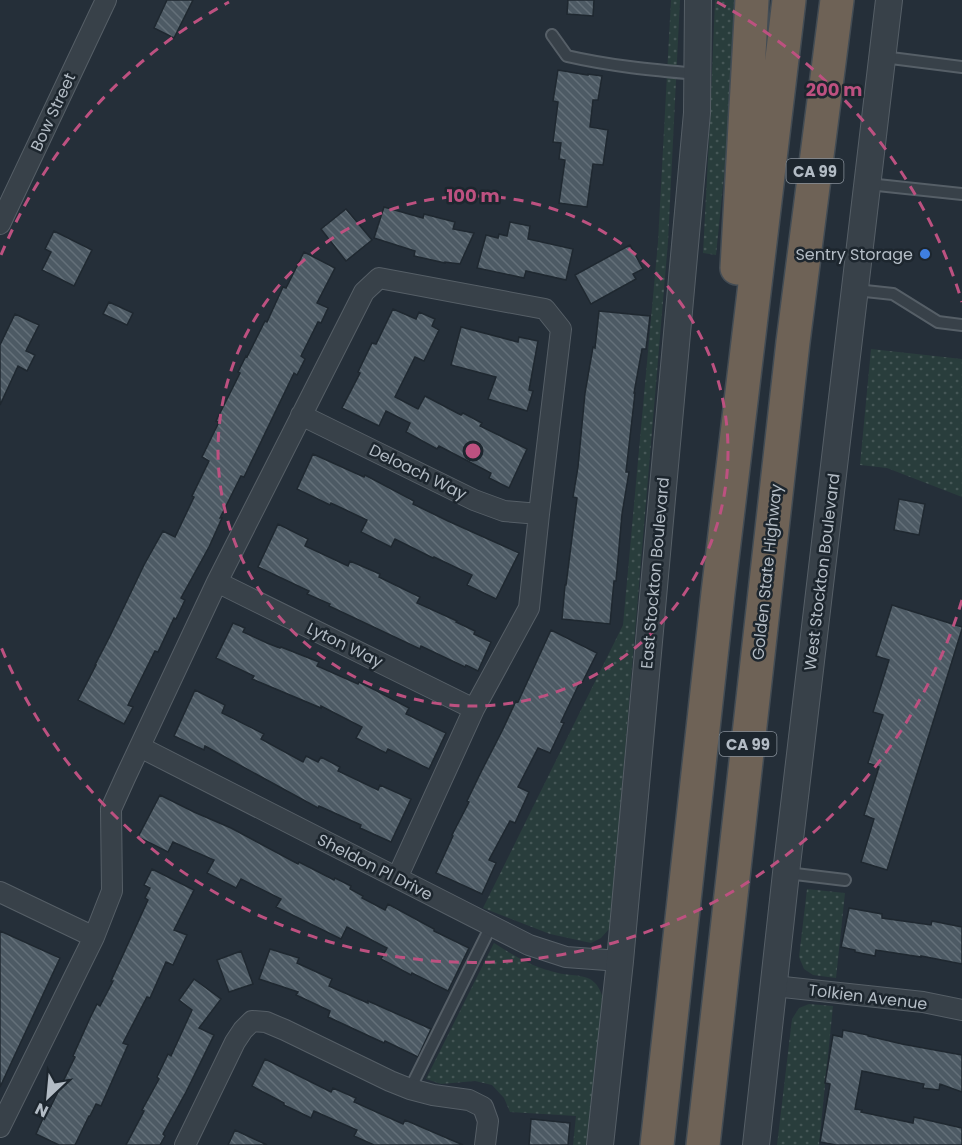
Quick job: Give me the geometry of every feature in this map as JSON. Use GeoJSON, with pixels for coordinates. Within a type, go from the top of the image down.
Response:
{"type":"FeatureCollection","features":[{"type":"Feature","properties":{"kind":"highway"},"geometry":{"type":"LineString","coordinates":[[718,593],[752,0]]}},
{"type":"Feature","properties":{"kind":"highway","name":"CA 99"},"geometry":{"type":"LineString","coordinates":[[657,1145],[718,593],[789,0]]}},
{"type":"Feature","properties":{"kind":"highway","name":"Golden State Highway"},"geometry":{"type":"LineString","coordinates":[[703,1145],[793,342],[837,0]]}},
{"type":"Feature","properties":{"kind":"street","name":"Bow Street"},"geometry":{"type":"LineString","coordinates":[[0,224],[106,0]]}},
{"type":"Feature","properties":{"kind":"street","name":"East Stockton Boulevard"},"geometry":{"type":"LineString","coordinates":[[600,1145],[620,961],[697,113],[698,0]]}},
{"type":"Feature","properties":{"kind":"street","name":"West Stockton Boulevard"},"geometry":{"type":"LineString","coordinates":[[756,1145],[889,0]]}},
{"type":"Feature","properties":{"kind":"street"},"geometry":{"type":"LineString","coordinates":[[0,1127],[6,1100],[94,937],[112,891],[111,810],[124,778],[217,582],[364,292],[379,278],[545,309],[561,329],[529,608],[474,709],[397,878]]}},
{"type":"Feature","properties":{"kind":"street","name":"Deloach Way"},"geometry":{"type":"LineString","coordinates":[[302,415],[474,500],[504,511],[539,514]]}},
{"type":"Feature","properties":{"kind":"street","name":"Lyton Way"},"geometry":{"type":"LineString","coordinates":[[217,582],[474,709]]}},
{"type":"Feature","properties":{"kind":"street","name":"Sheldon Pl Drive"},"geometry":{"type":"LineString","coordinates":[[140,747],[529,945],[566,957],[620,961]]}},
{"type":"Feature","properties":{"kind":"street"},"geometry":{"type":"LineString","coordinates":[[0,892],[94,937]]}},
{"type":"Feature","properties":{"kind":"street","name":"Tolkien Avenue"},"geometry":{"type":"LineString","coordinates":[[774,986],[922,1002],[962,1010]]}},
{"type":"Feature","properties":{"kind":"street"},"geometry":{"type":"LineString","coordinates":[[185,1145],[235,1042],[252,1021],[266,1022],[285,1030],[410,1089],[469,1100],[483,1107],[488,1121],[485,1145]]}},
{"type":"Feature","properties":{"kind":"lane"},"geometry":{"type":"LineString","coordinates":[[552,35],[567,56],[618,66],[698,74]]}},
{"type":"Feature","properties":{"kind":"lane"},"geometry":{"type":"LineString","coordinates":[[882,57],[962,67]]}},
{"type":"Feature","properties":{"kind":"lane"},"geometry":{"type":"LineString","coordinates":[[868,184],[962,194]]}},
{"type":"Feature","properties":{"kind":"lane"},"geometry":{"type":"LineString","coordinates":[[856,290],[893,294],[938,322],[962,325]]}},
{"type":"Feature","properties":{"kind":"lane"},"geometry":{"type":"LineString","coordinates":[[786,873],[845,880]]}},
{"type":"Feature","properties":{"kind":"lane"},"geometry":{"type":"LineString","coordinates":[[410,1089],[491,926]]}},
{"type":"Feature","properties":{"kind":"green space"},"geometry":{"type":"Polygon","coordinates":[[[671,0],[680,0],[668,242],[611,917],[609,929],[601,938],[591,943],[550,934],[483,908],[623,625],[658,242],[671,0]]]}},
{"type":"Feature","properties":{"kind":"green space"},"geometry":{"type":"Polygon","coordinates":[[[715,0],[742,0],[716,255],[703,253],[715,0]]]}},
{"type":"Feature","properties":{"kind":"green space"},"geometry":{"type":"Polygon","coordinates":[[[871,349],[962,359],[962,497],[887,468],[860,465],[871,349]]]}},
{"type":"Feature","properties":{"kind":"green space"},"geometry":{"type":"Polygon","coordinates":[[[807,889],[845,893],[836,978],[813,975],[804,969],[799,957],[807,889]]]}},
{"type":"Feature","properties":{"kind":"green space"},"geometry":{"type":"Polygon","coordinates":[[[494,943],[532,965],[590,979],[600,990],[603,998],[587,1145],[573,1145],[576,1116],[510,1112],[504,1098],[492,1085],[475,1081],[441,1084],[426,1079],[494,943]]]}},
{"type":"Feature","properties":{"kind":"green space"},"geometry":{"type":"Polygon","coordinates":[[[809,1004],[833,1006],[819,1145],[777,1145],[792,1019],[799,1008],[809,1004]]]}},
{"type":"Feature","properties":{"kind":"building"},"geometry":{"type":"Polygon","coordinates":[[[167,0],[193,0],[174,38],[154,28],[167,0]]]}},
{"type":"Feature","properties":{"kind":"building"},"geometry":{"type":"Polygon","coordinates":[[[568,0],[594,0],[593,16],[567,14],[568,0]]]}},
{"type":"Feature","properties":{"kind":"building"},"geometry":{"type":"Polygon","coordinates":[[[558,70],[602,76],[598,100],[593,100],[590,127],[608,130],[603,165],[593,164],[587,207],[559,203],[565,160],[559,159],[561,143],[553,142],[558,102],[553,101],[558,70]]]}},
{"type":"Feature","properties":{"kind":"building"},"geometry":{"type":"Polygon","coordinates":[[[384,207],[423,218],[424,214],[455,222],[453,229],[474,233],[460,264],[414,256],[415,251],[374,238],[384,207]]]}},
{"type":"Feature","properties":{"kind":"building"},"geometry":{"type":"Polygon","coordinates":[[[346,209],[372,240],[346,261],[321,229],[346,209]]]}},
{"type":"Feature","properties":{"kind":"building"},"geometry":{"type":"Polygon","coordinates":[[[510,222],[530,226],[528,239],[573,249],[566,280],[526,271],[524,278],[477,268],[486,235],[498,238],[499,234],[507,236],[510,222]]]}},
{"type":"Feature","properties":{"kind":"building"},"geometry":{"type":"Polygon","coordinates":[[[54,231],[92,250],[74,286],[42,270],[51,252],[45,249],[54,231]]]}},
{"type":"Feature","properties":{"kind":"building"},"geometry":{"type":"Polygon","coordinates":[[[630,245],[643,269],[633,274],[636,279],[591,304],[575,275],[630,245]]]}},
{"type":"Feature","properties":{"kind":"building"},"geometry":{"type":"Polygon","coordinates":[[[304,252],[335,268],[317,303],[328,308],[321,323],[318,322],[301,356],[305,359],[297,375],[294,373],[244,477],[241,476],[220,518],[222,518],[209,547],[181,598],[185,600],[176,619],[174,618],[158,652],[155,651],[128,705],[133,707],[124,724],[78,700],[163,531],[175,537],[209,461],[202,457],[219,422],[216,421],[240,373],[238,372],[304,252]]]}},
{"type":"Feature","properties":{"kind":"building"},"geometry":{"type":"Polygon","coordinates":[[[109,302],[133,313],[127,325],[103,314],[109,302]]]}},
{"type":"Feature","properties":{"kind":"building"},"geometry":{"type":"Polygon","coordinates":[[[393,309],[416,319],[419,312],[435,319],[432,326],[439,330],[424,361],[415,357],[395,397],[418,409],[425,396],[461,415],[463,413],[482,423],[480,426],[527,449],[509,488],[489,478],[491,473],[439,446],[437,449],[406,432],[410,423],[386,411],[379,426],[342,408],[372,343],[376,344],[393,309]]]}},
{"type":"Feature","properties":{"kind":"building"},"geometry":{"type":"Polygon","coordinates":[[[599,311],[650,316],[646,349],[642,349],[634,393],[626,472],[629,472],[610,624],[562,619],[577,498],[573,497],[585,393],[593,347],[595,348],[599,311]]]}},
{"type":"Feature","properties":{"kind":"building"},"geometry":{"type":"Polygon","coordinates":[[[15,314],[39,325],[26,351],[35,355],[27,371],[18,366],[0,405],[0,345],[15,314]]]}},
{"type":"Feature","properties":{"kind":"building"},"geometry":{"type":"Polygon","coordinates":[[[461,327],[518,342],[519,337],[538,341],[529,390],[533,391],[527,411],[488,399],[496,377],[451,365],[461,327]]]}},
{"type":"Feature","properties":{"kind":"building"},"geometry":{"type":"Polygon","coordinates":[[[313,454],[364,477],[365,475],[414,501],[413,504],[519,553],[496,599],[467,585],[472,575],[395,539],[391,547],[361,532],[367,520],[297,489],[313,454]]]}},
{"type":"Feature","properties":{"kind":"building"},"geometry":{"type":"Polygon","coordinates":[[[899,499],[925,504],[919,535],[894,530],[899,499]]]}},
{"type":"Feature","properties":{"kind":"building"},"geometry":{"type":"Polygon","coordinates":[[[278,524],[308,539],[305,546],[348,566],[350,561],[380,574],[379,577],[420,597],[417,603],[457,621],[475,631],[474,634],[491,642],[478,671],[421,646],[420,649],[329,606],[330,604],[307,594],[309,591],[258,567],[278,524]]]}},
{"type":"Feature","properties":{"kind":"building"},"geometry":{"type":"Polygon","coordinates":[[[892,605],[962,627],[962,629],[887,870],[861,862],[874,819],[864,815],[879,767],[868,763],[883,715],[873,712],[889,660],[876,656],[892,605]]]}},
{"type":"Feature","properties":{"kind":"building"},"geometry":{"type":"Polygon","coordinates":[[[233,623],[245,628],[243,632],[319,662],[317,666],[377,691],[409,708],[406,714],[446,733],[429,769],[388,749],[386,753],[356,738],[362,727],[321,706],[321,708],[252,679],[254,676],[216,658],[233,623]]]}},
{"type":"Feature","properties":{"kind":"building"},"geometry":{"type":"Polygon","coordinates":[[[551,630],[597,653],[561,722],[564,723],[550,753],[538,748],[518,787],[529,792],[515,823],[510,821],[489,860],[496,863],[482,894],[436,873],[469,802],[467,801],[516,701],[518,702],[551,630]]]}},
{"type":"Feature","properties":{"kind":"building"},"geometry":{"type":"Polygon","coordinates":[[[195,690],[225,705],[222,713],[264,734],[261,739],[303,762],[306,756],[318,762],[321,757],[340,767],[338,771],[378,790],[380,785],[411,799],[391,842],[360,828],[361,825],[319,806],[318,808],[205,746],[204,750],[174,736],[195,690]]]}},
{"type":"Feature","properties":{"kind":"building"},"geometry":{"type":"Polygon","coordinates":[[[160,795],[231,828],[298,864],[299,862],[351,886],[350,889],[363,896],[362,898],[385,910],[388,904],[469,948],[448,991],[381,959],[387,948],[347,927],[341,939],[276,907],[281,899],[241,879],[236,888],[207,873],[214,860],[173,842],[168,852],[138,837],[160,795]]]}},
{"type":"Feature","properties":{"kind":"building"},"geometry":{"type":"Polygon","coordinates":[[[152,869],[194,890],[174,930],[187,935],[173,965],[166,962],[150,998],[147,997],[123,1043],[128,1045],[101,1106],[96,1104],[75,1145],[59,1145],[36,1134],[75,1057],[73,1056],[97,1004],[100,1006],[113,981],[111,981],[148,900],[145,898],[150,888],[144,885],[152,869]]]}},
{"type":"Feature","properties":{"kind":"building"},"geometry":{"type":"Polygon","coordinates":[[[849,908],[882,914],[882,918],[931,925],[932,921],[962,927],[962,964],[876,950],[875,956],[841,947],[849,908]]]}},
{"type":"Feature","properties":{"kind":"building"},"geometry":{"type":"Polygon","coordinates":[[[0,931],[60,958],[0,1087],[0,931]]]}},
{"type":"Feature","properties":{"kind":"building"},"geometry":{"type":"Polygon","coordinates":[[[270,949],[299,958],[297,963],[332,979],[329,986],[431,1029],[418,1057],[328,1017],[330,1011],[296,995],[298,992],[259,979],[270,949]]]}},
{"type":"Feature","properties":{"kind":"building"},"geometry":{"type":"Polygon","coordinates":[[[241,951],[253,984],[229,992],[217,960],[241,951]]]}},
{"type":"Feature","properties":{"kind":"building"},"geometry":{"type":"Polygon","coordinates":[[[194,979],[221,999],[199,1028],[214,1035],[163,1134],[165,1136],[160,1145],[126,1145],[159,1079],[157,1077],[168,1054],[171,1056],[192,1010],[179,1000],[194,979]]]}},
{"type":"Feature","properties":{"kind":"building"},"geometry":{"type":"Polygon","coordinates":[[[843,1030],[962,1055],[962,1092],[940,1084],[939,1090],[923,1088],[924,1084],[862,1071],[855,1109],[913,1123],[914,1117],[962,1128],[962,1145],[836,1145],[820,1142],[830,1084],[825,1083],[833,1035],[842,1037],[843,1030]]]}},
{"type":"Feature","properties":{"kind":"building"},"geometry":{"type":"Polygon","coordinates":[[[265,1059],[331,1092],[333,1088],[356,1098],[354,1102],[403,1124],[405,1120],[463,1145],[374,1145],[354,1136],[357,1130],[314,1111],[311,1118],[252,1086],[265,1059]]]}},
{"type":"Feature","properties":{"kind":"building"},"geometry":{"type":"Polygon","coordinates":[[[531,1119],[570,1123],[568,1145],[529,1145],[531,1119]]]}},
{"type":"Feature","properties":{"kind":"building"},"geometry":{"type":"Polygon","coordinates":[[[235,1130],[267,1145],[228,1145],[235,1130]]]}},
{"type":"Feature","properties":{"kind":"place","name":"Sentry Storage"},"geometry":{"type":"Point","coordinates":[925,254]}}]}
